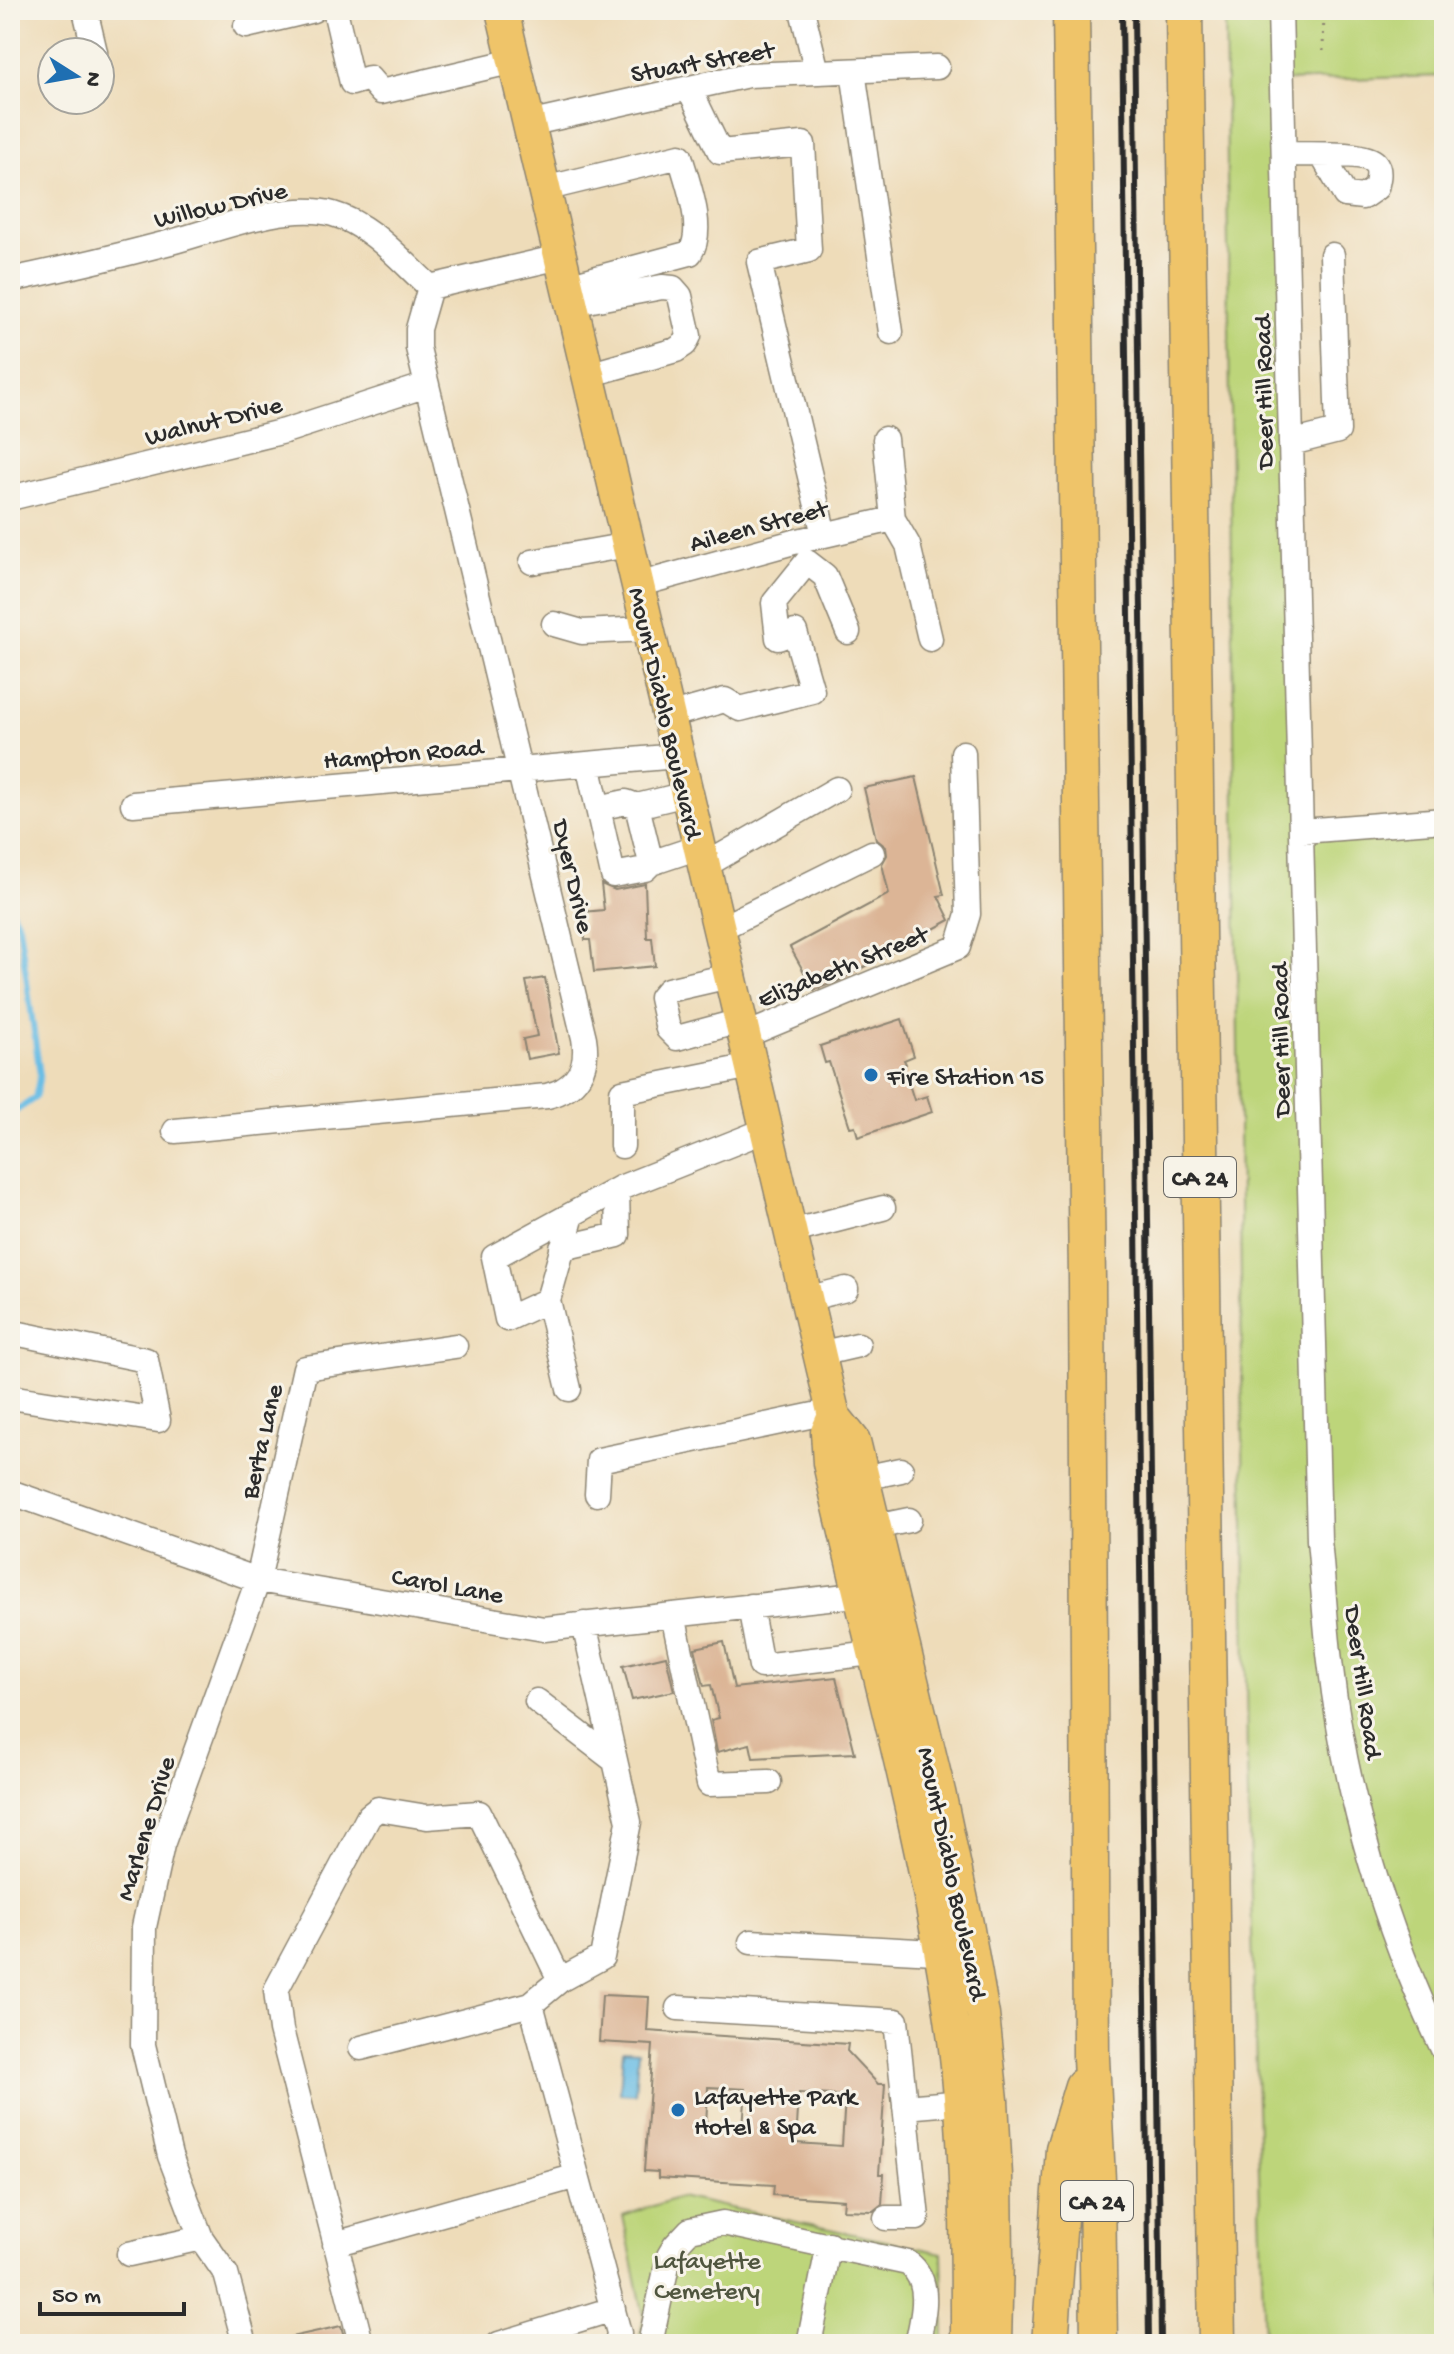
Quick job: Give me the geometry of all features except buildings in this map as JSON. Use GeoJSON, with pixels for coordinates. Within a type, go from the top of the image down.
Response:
{"type":"FeatureCollection","features":[{"type":"Feature","properties":{"kind":"highway","name":"CA 24"},"geometry":{"type":"LineString","coordinates":[[1071,10],[1087,1296],[1091,2058],[1097,2180],[1099,2344]]}},
{"type":"Feature","properties":{"kind":"highway","name":"CA 24"},"geometry":{"type":"LineString","coordinates":[[1184,10],[1217,2344]]}},
{"type":"Feature","properties":{"kind":"highway"},"geometry":{"type":"LineString","coordinates":[[1050,2344],[1064,2149],[1091,2058]]}},
{"type":"Feature","properties":{"kind":"main road","name":"Mount Diablo Boulevard"},"geometry":{"type":"LineString","coordinates":[[502,10],[833,1414],[854,1441],[939,1792],[973,1952],[976,2101],[966,2217],[967,2344]]}},
{"type":"Feature","properties":{"kind":"main road","name":"Mount Diablo Boulevard"},"geometry":{"type":"LineString","coordinates":[[833,1414],[827,1432],[829,1463],[940,1953],[951,2020],[976,2101],[997,2243],[995,2344]]}},
{"type":"Feature","properties":{"kind":"street"},"geometry":{"type":"LineString","coordinates":[[85,10],[91,36]]}},
{"type":"Feature","properties":{"kind":"street"},"geometry":{"type":"LineString","coordinates":[[246,26],[313,10]]}},
{"type":"Feature","properties":{"kind":"street"},"geometry":{"type":"LineString","coordinates":[[335,10],[352,83],[369,78],[381,92],[514,61]]}},
{"type":"Feature","properties":{"kind":"street"},"geometry":{"type":"LineString","coordinates":[[802,10],[817,72]]}},
{"type":"Feature","properties":{"kind":"street","name":"Deer Hill Road"},"geometry":{"type":"LineString","coordinates":[[1280,10],[1319,1540],[1330,1663],[1350,1779],[1372,1864],[1400,1948],[1444,2051]]}},
{"type":"Feature","properties":{"kind":"street","name":"Stuart Street"},"geometry":{"type":"LineString","coordinates":[[528,124],[748,75],[937,67]]}},
{"type":"Feature","properties":{"kind":"street"},"geometry":{"type":"LineString","coordinates":[[853,71],[891,332]]}},
{"type":"Feature","properties":{"kind":"street"},"geometry":{"type":"LineString","coordinates":[[689,88],[720,152],[803,144],[809,250],[759,262],[824,535]]}},
{"type":"Feature","properties":{"kind":"street"},"geometry":{"type":"LineString","coordinates":[[1284,154],[1322,155]]}},
{"type":"Feature","properties":{"kind":"street"},"geometry":{"type":"LineString","coordinates":[[544,189],[680,156],[698,228],[695,246],[690,253],[566,282]]}},
{"type":"Feature","properties":{"kind":"street","name":"Willow Drive"},"geometry":{"type":"LineString","coordinates":[[10,280],[95,262],[272,216],[315,211],[332,214],[365,230],[430,287]]}},
{"type":"Feature","properties":{"kind":"street"},"geometry":{"type":"LineString","coordinates":[[1291,443],[1338,431],[1332,255]]}},
{"type":"Feature","properties":{"kind":"street"},"geometry":{"type":"LineString","coordinates":[[430,287],[566,282],[673,288],[680,296],[689,336],[685,344],[676,350],[588,375]]}},
{"type":"Feature","properties":{"kind":"street","name":"Dyer Drive"},"geometry":{"type":"LineString","coordinates":[[175,1131],[547,1096],[570,1087],[584,1066],[584,1038],[418,348],[418,329],[430,287]]}},
{"type":"Feature","properties":{"kind":"street","name":"Walnut Drive"},"geometry":{"type":"LineString","coordinates":[[10,498],[285,431],[427,385]]}},
{"type":"Feature","properties":{"kind":"street"},"geometry":{"type":"LineString","coordinates":[[885,439],[893,519],[908,545],[930,639]]}},
{"type":"Feature","properties":{"kind":"street","name":"Aileen Street"},"geometry":{"type":"LineString","coordinates":[[637,585],[893,519]]}},
{"type":"Feature","properties":{"kind":"street"},"geometry":{"type":"LineString","coordinates":[[532,562],[628,545]]}},
{"type":"Feature","properties":{"kind":"street"},"geometry":{"type":"LineString","coordinates":[[668,716],[725,700],[740,709],[812,691],[795,632],[778,638],[774,603],[807,562],[825,576],[848,632]]}},
{"type":"Feature","properties":{"kind":"street"},"geometry":{"type":"LineString","coordinates":[[554,624],[582,632],[648,629]]}},
{"type":"Feature","properties":{"kind":"street","name":"Elizabeth Street"},"geometry":{"type":"LineString","coordinates":[[745,1041],[958,947],[968,914],[963,753]]}},
{"type":"Feature","properties":{"kind":"street","name":"Hampton Road"},"geometry":{"type":"LineString","coordinates":[[133,804],[677,756]]}},
{"type":"Feature","properties":{"kind":"street"},"geometry":{"type":"LineString","coordinates":[[588,764],[613,875],[645,869],[651,863],[701,857],[837,789]]}},
{"type":"Feature","properties":{"kind":"street"},"geometry":{"type":"LineString","coordinates":[[598,808],[626,802],[637,806],[686,794]]}},
{"type":"Feature","properties":{"kind":"street"},"geometry":{"type":"LineString","coordinates":[[637,806],[651,863]]}},
{"type":"Feature","properties":{"kind":"street"},"geometry":{"type":"LineString","coordinates":[[1302,831],[1444,820]]}},
{"type":"Feature","properties":{"kind":"street"},"geometry":{"type":"LineString","coordinates":[[719,929],[872,853]]}},
{"type":"Feature","properties":{"kind":"street"},"geometry":{"type":"LineString","coordinates":[[729,976],[668,990],[661,998],[668,1029],[677,1038],[745,1041]]}},
{"type":"Feature","properties":{"kind":"street"},"geometry":{"type":"LineString","coordinates":[[622,1146],[622,1092],[745,1041]]}},
{"type":"Feature","properties":{"kind":"street"},"geometry":{"type":"LineString","coordinates":[[548,1300],[507,1319],[494,1257],[617,1190],[766,1130]]}},
{"type":"Feature","properties":{"kind":"street"},"geometry":{"type":"LineString","coordinates":[[562,1248],[618,1235],[617,1190]]}},
{"type":"Feature","properties":{"kind":"street"},"geometry":{"type":"LineString","coordinates":[[790,1232],[883,1208]]}},
{"type":"Feature","properties":{"kind":"street"},"geometry":{"type":"LineString","coordinates":[[569,1389],[548,1300],[572,1215]]}},
{"type":"Feature","properties":{"kind":"street"},"geometry":{"type":"LineString","coordinates":[[806,1299],[846,1289]]}},
{"type":"Feature","properties":{"kind":"street"},"geometry":{"type":"LineString","coordinates":[[10,1332],[146,1360],[158,1420],[10,1397]]}},
{"type":"Feature","properties":{"kind":"street"},"geometry":{"type":"LineString","coordinates":[[819,1354],[858,1345]]}},
{"type":"Feature","properties":{"kind":"street","name":"Berta Lane"},"geometry":{"type":"LineString","coordinates":[[258,1580],[305,1368],[455,1346]]}},
{"type":"Feature","properties":{"kind":"street"},"geometry":{"type":"LineString","coordinates":[[597,1494],[599,1460],[833,1414]]}},
{"type":"Feature","properties":{"kind":"street"},"geometry":{"type":"LineString","coordinates":[[863,1478],[901,1470]]}},
{"type":"Feature","properties":{"kind":"street","name":"Carol Lane"},"geometry":{"type":"LineString","coordinates":[[10,1492],[258,1580],[544,1629],[891,1592]]}},
{"type":"Feature","properties":{"kind":"street"},"geometry":{"type":"LineString","coordinates":[[875,1527],[909,1520]]}},
{"type":"Feature","properties":{"kind":"street","name":"Marlene Drive"},"geometry":{"type":"LineString","coordinates":[[245,2344],[226,2274],[201,2238],[170,2156],[143,2045],[144,1927],[162,1845],[258,1580]]}},
{"type":"Feature","properties":{"kind":"street"},"geometry":{"type":"LineString","coordinates":[[750,1606],[761,1666],[872,1653]]}},
{"type":"Feature","properties":{"kind":"street"},"geometry":{"type":"LineString","coordinates":[[673,1615],[709,1784],[769,1782]]}},
{"type":"Feature","properties":{"kind":"street"},"geometry":{"type":"LineString","coordinates":[[361,2048],[531,2004],[560,1980],[602,1957],[629,1822],[584,1624]]}},
{"type":"Feature","properties":{"kind":"street"},"geometry":{"type":"LineString","coordinates":[[537,1701],[614,1760]]}},
{"type":"Feature","properties":{"kind":"street"},"geometry":{"type":"LineString","coordinates":[[360,2339],[281,2030],[276,1990],[369,1816],[378,1809],[427,1817],[479,1813],[560,1980]]}},
{"type":"Feature","properties":{"kind":"street"},"geometry":{"type":"LineString","coordinates":[[751,1942],[940,1953],[973,1952]]}},
{"type":"Feature","properties":{"kind":"street"},"geometry":{"type":"LineString","coordinates":[[531,2004],[613,2309],[619,2333],[617,2344]]}},
{"type":"Feature","properties":{"kind":"street"},"geometry":{"type":"LineString","coordinates":[[678,2008],[896,2021],[917,2218],[886,2218]]}},
{"type":"Feature","properties":{"kind":"street"},"geometry":{"type":"LineString","coordinates":[[905,2107],[976,2101]]}},
{"type":"Feature","properties":{"kind":"street"},"geometry":{"type":"LineString","coordinates":[[335,2244],[577,2176]]}},
{"type":"Feature","properties":{"kind":"street"},"geometry":{"type":"LineString","coordinates":[[650,2344],[669,2256],[690,2230],[710,2224],[736,2224],[903,2260],[918,2271],[924,2288],[917,2344]]}},
{"type":"Feature","properties":{"kind":"street"},"geometry":{"type":"LineString","coordinates":[[129,2254],[201,2238]]}},
{"type":"Feature","properties":{"kind":"street"},"geometry":{"type":"LineString","coordinates":[[809,2344],[829,2244]]}},
{"type":"Feature","properties":{"kind":"street"},"geometry":{"type":"LineString","coordinates":[[499,2344],[613,2309]]}},
{"type":"Feature","properties":{"kind":"path"},"geometry":{"type":"LineString","coordinates":[[1323,51],[1324,10]]}},
{"type":"Feature","properties":{"kind":"green space"},"geometry":{"type":"Polygon","coordinates":[[[1225,10],[1444,10],[1444,76],[1283,81],[1302,830],[1444,820],[1444,2344],[1264,2344],[1247,1761],[1225,10]]]}},
{"type":"Feature","properties":{"kind":"green space","name":"Lafayette Cemetery"},"geometry":{"type":"Polygon","coordinates":[[[679,2197],[942,2253],[944,2344],[638,2344],[644,2317],[623,2216],[679,2197]]]}},
{"type":"Feature","properties":{"kind":"water"},"geometry":{"type":"Polygon","coordinates":[[[623,2050],[638,2051],[635,2094],[620,2093],[623,2050]]]}},
{"type":"Feature","properties":{"kind":"waterway"},"geometry":{"type":"LineString","coordinates":[[10,908],[19,925],[40,1075],[35,1098],[10,1115]]}},
{"type":"Feature","properties":{"kind":"railway"},"geometry":{"type":"LineString","coordinates":[[1122,10],[1149,2344]]}},
{"type":"Feature","properties":{"kind":"railway"},"geometry":{"type":"LineString","coordinates":[[1134,10],[1161,2344]]}},
{"type":"Feature","properties":{"kind":"place","name":"Fire Station 15"},"geometry":{"type":"Point","coordinates":[871,1075]}},
{"type":"Feature","properties":{"kind":"place","name":"Lafayette Park Hotel & Spa"},"geometry":{"type":"Point","coordinates":[678,2110]}}]}
